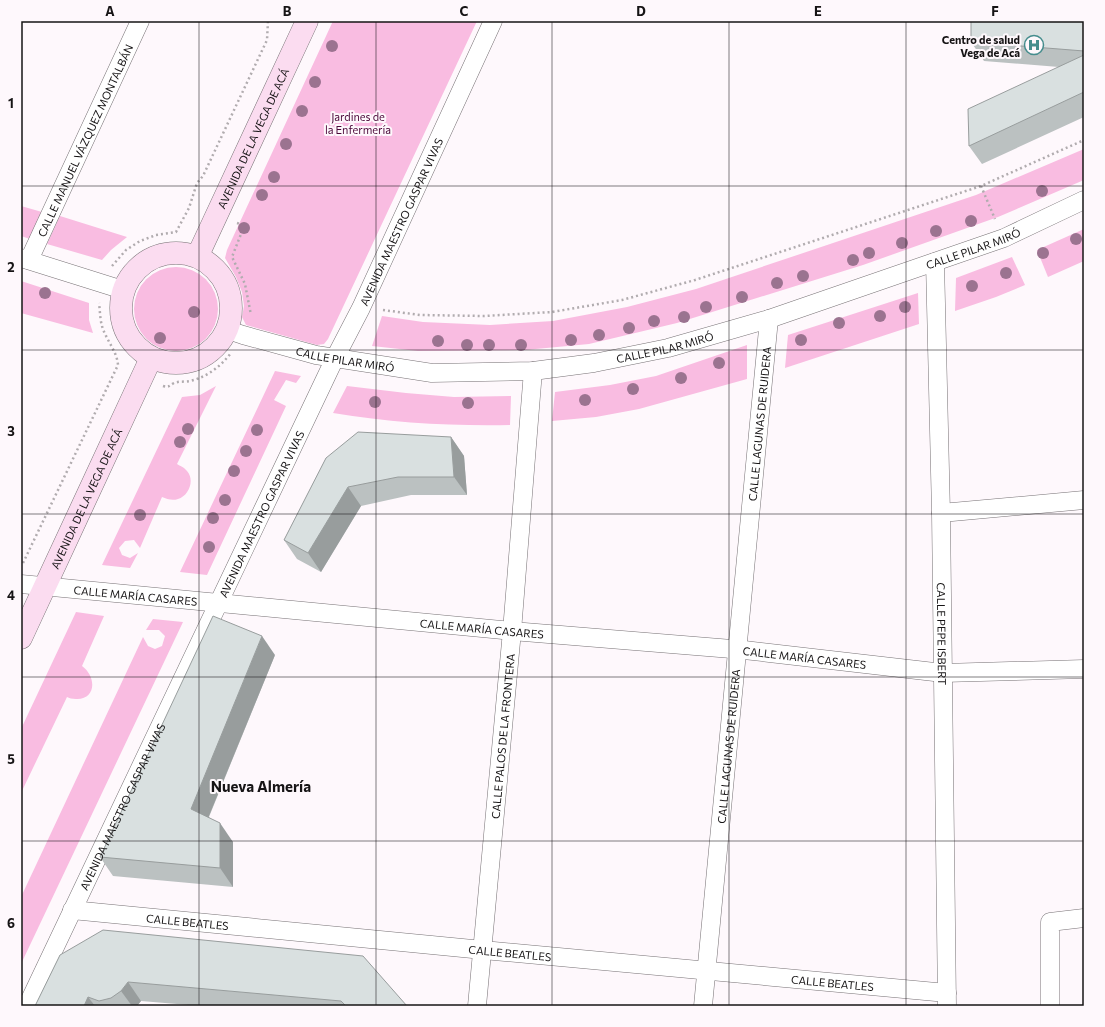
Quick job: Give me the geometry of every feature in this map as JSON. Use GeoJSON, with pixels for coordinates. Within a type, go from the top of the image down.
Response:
{"type":"FeatureCollection","features":[{"type":"Feature","properties":{"kind":"main road","name":"AVENIDA DE LA VEGA DE ACÁ"},"geometry":{"type":"LineString","coordinates":[[198,255],[307,21]]}},
{"type":"Feature","properties":{"kind":"main road"},"geometry":{"type":"LineString","coordinates":[[175,252],[198,255],[212,265],[229,290],[233,306],[231,340],[220,343],[204,356],[190,361],[174,363],[159,361],[151,358],[134,344],[125,331],[121,319],[123,290],[139,268],[150,259],[175,252]]}},
{"type":"Feature","properties":{"kind":"main road","name":"AVENIDA DE LA VEGA DE ACÁ"},"geometry":{"type":"LineString","coordinates":[[21,638],[151,358]]}},
{"type":"Feature","properties":{"kind":"street","name":"CALLE MANUEL VÁZQUEZ MONTALBÁN"},"geometry":{"type":"LineString","coordinates":[[25,259],[140,21]]}},
{"type":"Feature","properties":{"kind":"street","name":"AVENIDA MAESTRO GASPAR VIVAS"},"geometry":{"type":"LineString","coordinates":[[27,1006],[335,358],[361,308],[493,21]]}},
{"type":"Feature","properties":{"kind":"street","name":"CALLE PILAR MIRÓ"},"geometry":{"type":"LineString","coordinates":[[231,340],[243,335],[316,355],[432,373],[533,371],[594,363],[668,348],[768,319],[1004,238],[1084,200]]}},
{"type":"Feature","properties":{"kind":"street"},"geometry":{"type":"LineString","coordinates":[[25,259],[123,290]]}},
{"type":"Feature","properties":{"kind":"street","name":"CALLE PEPE ISBERT"},"geometry":{"type":"LineString","coordinates":[[935,262],[941,513],[947,999]]}},
{"type":"Feature","properties":{"kind":"street","name":"CALLE LAGUNAS DE RUIDERA"},"geometry":{"type":"LineString","coordinates":[[703,1006],[768,319]]}},
{"type":"Feature","properties":{"kind":"street","name":"CALLE PALOS DE LA FRONTERA"},"geometry":{"type":"LineString","coordinates":[[476,1006],[483,950],[512,631],[533,371]]}},
{"type":"Feature","properties":{"kind":"street"},"geometry":{"type":"LineString","coordinates":[[941,513],[1084,500]]}},
{"type":"Feature","properties":{"kind":"street","name":"CALLE MARÍA CASARES"},"geometry":{"type":"LineString","coordinates":[[21,584],[512,631],[737,650],[943,673],[1084,669]]}},
{"type":"Feature","properties":{"kind":"street","name":"CALLE BEATLES"},"geometry":{"type":"LineString","coordinates":[[72,910],[707,971],[947,999]]}},
{"type":"Feature","properties":{"kind":"street"},"geometry":{"type":"LineString","coordinates":[[1050,1006],[1050,922],[1084,918]]}},
{"type":"Feature","properties":{"kind":"path"},"geometry":{"type":"LineString","coordinates":[[111,267],[118,258],[133,245],[149,237],[174,233],[178,230],[189,208],[197,183],[203,176],[267,40],[268,21]]}},
{"type":"Feature","properties":{"kind":"path"},"geometry":{"type":"LineString","coordinates":[[361,308],[420,315],[484,316],[552,312],[622,300],[695,280],[981,186],[1084,140]]}},
{"type":"Feature","properties":{"kind":"path"},"geometry":{"type":"LineString","coordinates":[[981,186],[1004,238]]}},
{"type":"Feature","properties":{"kind":"path"},"geometry":{"type":"LineString","coordinates":[[239,224],[242,227],[241,234],[234,250],[232,260],[243,277],[248,291],[250,318]]}},
{"type":"Feature","properties":{"kind":"path"},"geometry":{"type":"LineString","coordinates":[[23,562],[118,365],[117,356],[107,340],[102,326],[98,297]]}},
{"type":"Feature","properties":{"kind":"path"},"geometry":{"type":"LineString","coordinates":[[162,386],[168,387],[175,383],[189,381],[204,376],[219,367],[231,340]]}},
{"type":"Feature","properties":{"kind":"green space","name":"Jardines de la Enfermería"},"geometry":{"type":"Polygon","coordinates":[[[333,21],[477,21],[328,339],[324,344],[317,345],[246,325],[242,317],[244,306],[242,292],[236,277],[225,258],[227,250],[333,21]]]}},
{"type":"Feature","properties":{"kind":"green space"},"geometry":{"type":"Polygon","coordinates":[[[1084,149],[1084,180],[998,217],[863,265],[677,323],[589,344],[525,350],[418,351],[372,346],[382,316],[423,322],[490,325],[553,321],[627,307],[696,289],[976,195],[1084,149]]]}},
{"type":"Feature","properties":{"kind":"green space"},"geometry":{"type":"Polygon","coordinates":[[[21,206],[42,212],[30,239],[21,236],[21,206]]]}},
{"type":"Feature","properties":{"kind":"green space"},"geometry":{"type":"Polygon","coordinates":[[[60,216],[127,237],[111,250],[102,260],[47,244],[60,216]]]}},
{"type":"Feature","properties":{"kind":"green space"},"geometry":{"type":"Polygon","coordinates":[[[1084,229],[1084,261],[1048,277],[1037,250],[1084,229]]]}},
{"type":"Feature","properties":{"kind":"green space"},"geometry":{"type":"Polygon","coordinates":[[[1012,257],[1025,285],[955,311],[956,278],[1012,257]]]}},
{"type":"Feature","properties":{"kind":"green space"},"geometry":{"type":"Polygon","coordinates":[[[176,267],[192,270],[206,279],[215,293],[218,309],[215,325],[206,339],[192,348],[176,351],[160,348],[146,339],[137,325],[134,309],[137,293],[146,279],[160,270],[176,267]]]}},
{"type":"Feature","properties":{"kind":"green space"},"geometry":{"type":"Polygon","coordinates":[[[21,281],[89,303],[89,320],[93,333],[21,313],[21,281]]]}},
{"type":"Feature","properties":{"kind":"green space"},"geometry":{"type":"Polygon","coordinates":[[[918,293],[919,324],[785,368],[788,335],[918,293]]]}},
{"type":"Feature","properties":{"kind":"green space"},"geometry":{"type":"Polygon","coordinates":[[[747,345],[747,379],[639,409],[596,417],[552,421],[555,392],[610,385],[656,376],[747,345]]]}},
{"type":"Feature","properties":{"kind":"green space"},"geometry":{"type":"Polygon","coordinates":[[[275,371],[301,376],[296,383],[286,380],[274,400],[286,406],[207,575],[180,572],[275,371]]]}},
{"type":"Feature","properties":{"kind":"green space"},"geometry":{"type":"Polygon","coordinates":[[[216,386],[177,464],[185,468],[191,479],[188,491],[185,495],[176,500],[170,500],[162,497],[140,548],[134,540],[125,541],[119,548],[122,555],[130,558],[138,553],[130,568],[102,565],[182,397],[200,395],[216,386]]]}},
{"type":"Feature","properties":{"kind":"green space"},"geometry":{"type":"Polygon","coordinates":[[[347,386],[454,397],[511,396],[510,425],[421,423],[333,413],[347,386]]]}},
{"type":"Feature","properties":{"kind":"green space"},"geometry":{"type":"Polygon","coordinates":[[[76,612],[104,616],[82,666],[90,676],[92,682],[91,692],[83,698],[75,699],[67,697],[21,793],[21,729],[76,612]]]}},
{"type":"Feature","properties":{"kind":"green space"},"geometry":{"type":"Polygon","coordinates":[[[153,619],[183,622],[21,964],[21,897],[143,637],[148,646],[155,649],[162,646],[165,636],[159,630],[146,630],[153,619]]]}},
{"type":"Feature","properties":{"kind":"building"},"geometry":{"type":"Polygon","coordinates":[[[971,21],[1084,21],[1084,51],[971,42],[971,21]]]}},
{"type":"Feature","properties":{"kind":"building"},"geometry":{"type":"Polygon","coordinates":[[[1084,55],[1084,92],[969,146],[968,109],[1084,55]]]}},
{"type":"Feature","properties":{"kind":"building"},"geometry":{"type":"Polygon","coordinates":[[[358,432],[451,437],[454,477],[398,477],[348,487],[308,553],[284,540],[326,458],[358,432]]]}},
{"type":"Feature","properties":{"kind":"building"},"geometry":{"type":"Polygon","coordinates":[[[213,616],[262,636],[191,809],[220,823],[220,868],[100,857],[213,616]]]}},
{"type":"Feature","properties":{"kind":"building"},"geometry":{"type":"Polygon","coordinates":[[[103,930],[363,956],[407,1006],[346,1006],[341,1001],[128,982],[121,991],[111,998],[99,1001],[88,997],[84,1006],[35,1006],[60,955],[103,930]]]}},
{"type":"Feature","properties":{"kind":"place","name":"Centro de salud Vega de Acá"},"geometry":{"type":"Point","coordinates":[1034,45]}},
{"type":"Feature","properties":{"kind":"district","name":"Nueva Almería"},"geometry":{"type":"Point","coordinates":[261,786]}}]}
